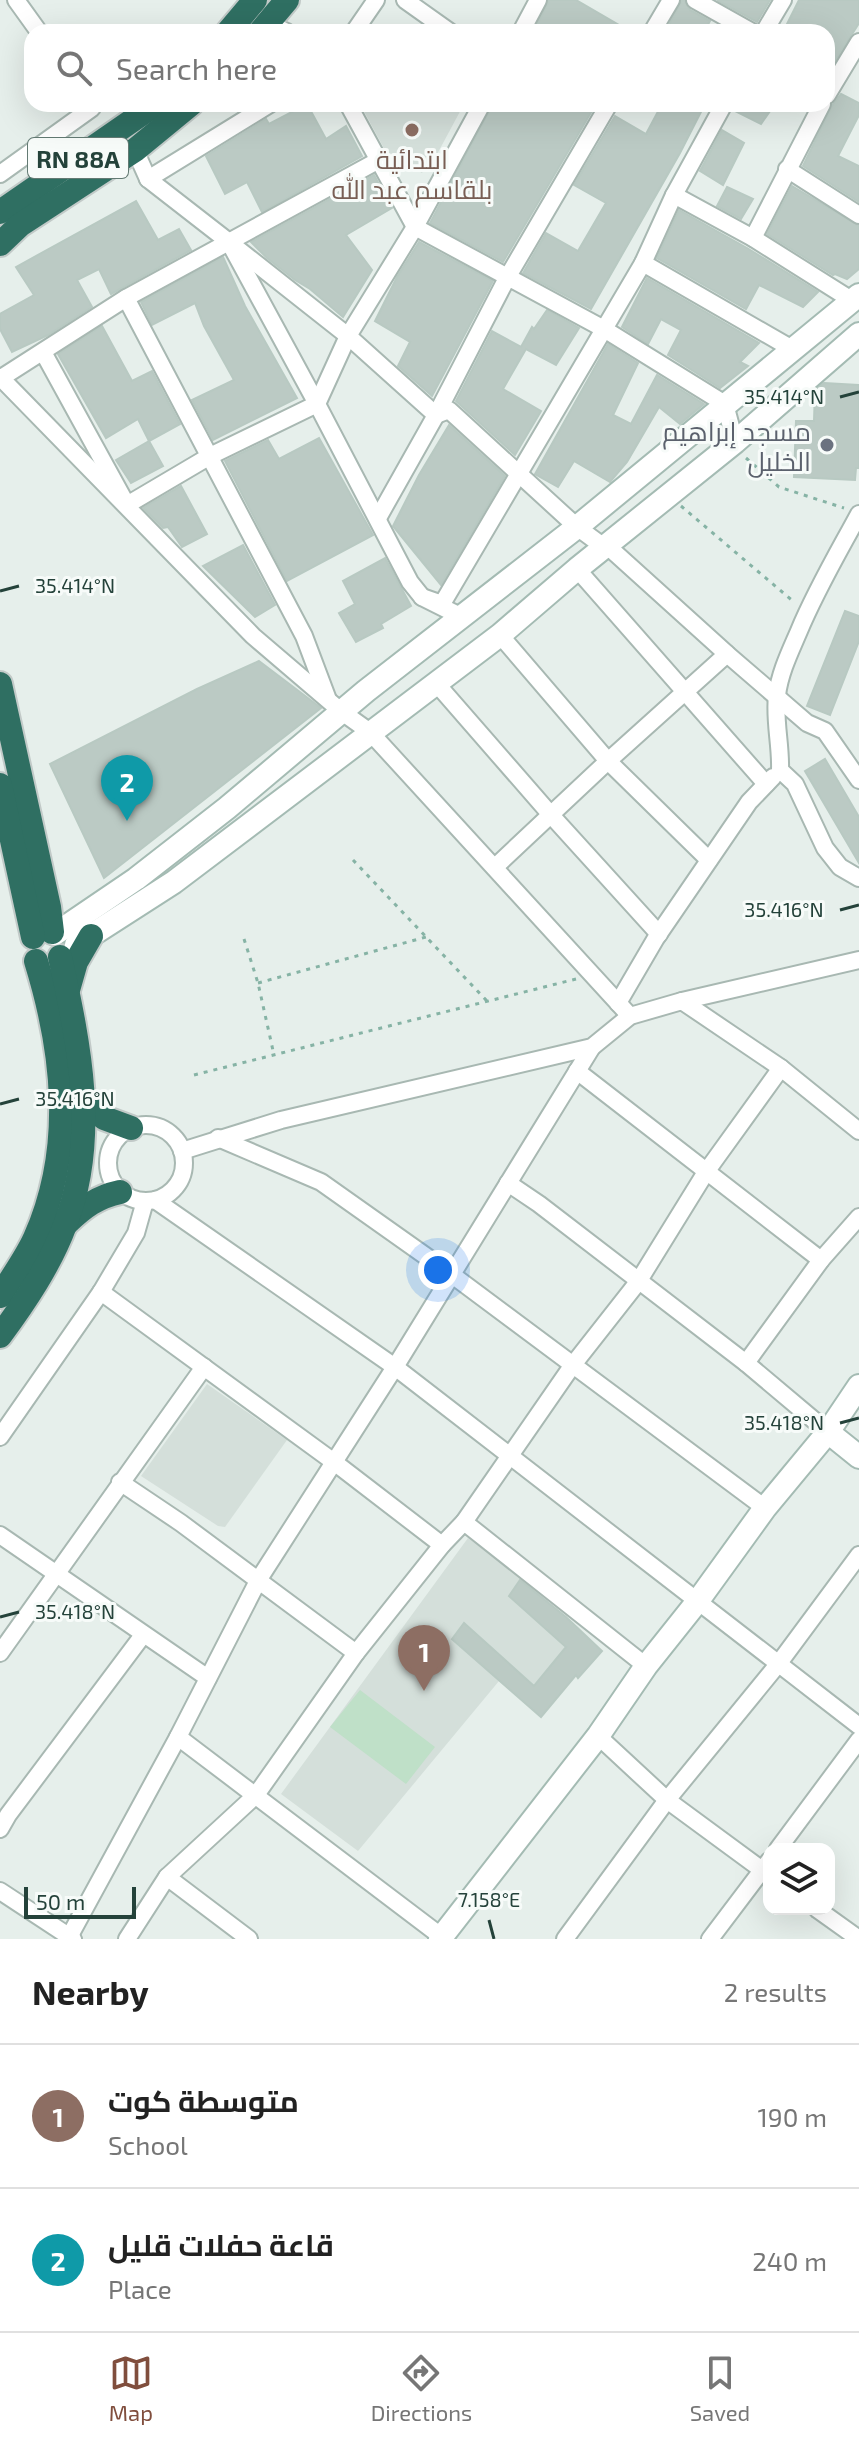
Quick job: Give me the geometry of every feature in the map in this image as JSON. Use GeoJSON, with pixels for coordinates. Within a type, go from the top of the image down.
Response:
{"type":"FeatureCollection","features":[{"type":"Feature","properties":{"kind":"highway"},"geometry":{"type":"LineString","coordinates":[[235,24],[255,0]]}},
{"type":"Feature","properties":{"kind":"highway"},"geometry":{"type":"LineString","coordinates":[[274,24],[287,0]]}},
{"type":"Feature","properties":{"kind":"highway","name":"RN 88A"},"geometry":{"type":"LineString","coordinates":[[0,212],[145,112]]}},
{"type":"Feature","properties":{"kind":"highway"},"geometry":{"type":"LineString","coordinates":[[0,244],[20,225],[135,150],[181,112]]}},
{"type":"Feature","properties":{"kind":"highway"},"geometry":{"type":"LineString","coordinates":[[0,684],[49,907],[49,1005],[59,1056],[62,1098],[61,1145],[52,1188],[28,1252],[0,1296]]}},
{"type":"Feature","properties":{"kind":"highway"},"geometry":{"type":"LineString","coordinates":[[0,785],[50,946],[68,992],[84,1098],[80,1162],[66,1225],[48,1262],[0,1336]]}},
{"type":"Feature","properties":{"kind":"highway"},"geometry":{"type":"LineString","coordinates":[[68,992],[76,962],[91,936]]}},
{"type":"Feature","properties":{"kind":"highway"},"geometry":{"type":"LineString","coordinates":[[84,1098],[104,1118],[131,1128]]}},
{"type":"Feature","properties":{"kind":"highway"},"geometry":{"type":"LineString","coordinates":[[66,1225],[85,1205],[120,1192]]}},
{"type":"Feature","properties":{"kind":"main road"},"geometry":{"type":"LineString","coordinates":[[50,946],[215,817],[334,705],[462,617],[577,527],[856,298]]}},
{"type":"Feature","properties":{"kind":"main road"},"geometry":{"type":"LineString","coordinates":[[50,946],[91,936],[174,882],[500,635],[735,442],[859,334]]}},
{"type":"Feature","properties":{"kind":"main road"},"geometry":{"type":"LineString","coordinates":[[441,1938],[598,1736],[646,1666],[765,1508],[828,1432],[859,1386]]}},
{"type":"Feature","properties":{"kind":"main road"},"geometry":{"type":"LineString","coordinates":[[828,1432],[859,1457]]}},
{"type":"Feature","properties":{"kind":"street"},"geometry":{"type":"LineString","coordinates":[[16,0],[33,24]]}},
{"type":"Feature","properties":{"kind":"street"},"geometry":{"type":"LineString","coordinates":[[360,24],[376,0]]}},
{"type":"Feature","properties":{"kind":"street"},"geometry":{"type":"LineString","coordinates":[[405,0],[439,24]]}},
{"type":"Feature","properties":{"kind":"street"},"geometry":{"type":"LineString","coordinates":[[525,24],[538,0]]}},
{"type":"Feature","properties":{"kind":"street"},"geometry":{"type":"LineString","coordinates":[[657,24],[671,0]]}},
{"type":"Feature","properties":{"kind":"street"},"geometry":{"type":"LineString","coordinates":[[695,0],[738,24]]}},
{"type":"Feature","properties":{"kind":"street"},"geometry":{"type":"LineString","coordinates":[[769,24],[783,0]]}},
{"type":"Feature","properties":{"kind":"street"},"geometry":{"type":"LineString","coordinates":[[835,77],[859,42]]}},
{"type":"Feature","properties":{"kind":"street"},"geometry":{"type":"LineString","coordinates":[[0,174],[82,112]]}},
{"type":"Feature","properties":{"kind":"street"},"geometry":{"type":"LineString","coordinates":[[96,112],[117,132]]}},
{"type":"Feature","properties":{"kind":"street"},"geometry":{"type":"LineString","coordinates":[[148,179],[257,112]]}},
{"type":"Feature","properties":{"kind":"street"},"geometry":{"type":"LineString","coordinates":[[352,112],[415,227],[604,329],[725,404],[735,442]]}},
{"type":"Feature","properties":{"kind":"street"},"geometry":{"type":"LineString","coordinates":[[127,505],[210,456],[317,404],[348,336],[415,227],[478,112]]}},
{"type":"Feature","properties":{"kind":"street"},"geometry":{"type":"LineString","coordinates":[[378,518],[507,278],[604,112]]}},
{"type":"Feature","properties":{"kind":"street"},"geometry":{"type":"LineString","coordinates":[[422,597],[442,604],[643,263],[674,195],[720,112]]}},
{"type":"Feature","properties":{"kind":"street"},"geometry":{"type":"LineString","coordinates":[[753,238],[818,112]]}},
{"type":"Feature","properties":{"kind":"street"},"geometry":{"type":"LineString","coordinates":[[135,150],[148,179],[348,336],[436,415]]}},
{"type":"Feature","properties":{"kind":"street"},"geometry":{"type":"LineString","coordinates":[[379,160],[126,298],[1,377],[253,636],[370,732],[630,1016]]}},
{"type":"Feature","properties":{"kind":"street"},"geometry":{"type":"LineString","coordinates":[[787,169],[859,215]]}},
{"type":"Feature","properties":{"kind":"street"},"geometry":{"type":"LineString","coordinates":[[674,195],[856,298]]}},
{"type":"Feature","properties":{"kind":"street"},"geometry":{"type":"LineString","coordinates":[[229,242],[410,582],[422,597],[462,617]]}},
{"type":"Feature","properties":{"kind":"street"},"geometry":{"type":"LineString","coordinates":[[643,263],[794,350]]}},
{"type":"Feature","properties":{"kind":"street"},"geometry":{"type":"LineString","coordinates":[[126,298],[304,636],[334,705]]}},
{"type":"Feature","properties":{"kind":"street"},"geometry":{"type":"LineString","coordinates":[[43,352],[127,505]]}},
{"type":"Feature","properties":{"kind":"street"},"geometry":{"type":"LineString","coordinates":[[436,415],[449,410],[577,527],[613,551],[807,723],[825,731],[859,780]]}},
{"type":"Feature","properties":{"kind":"street"},"geometry":{"type":"LineString","coordinates":[[618,1003],[659,934],[749,802],[780,770],[777,696],[785,660],[852,512]]}},
{"type":"Feature","properties":{"kind":"street"},"geometry":{"type":"LineString","coordinates":[[577,569],[766,784]]}},
{"type":"Feature","properties":{"kind":"street"},"geometry":{"type":"LineString","coordinates":[[500,635],[608,761],[709,860]]}},
{"type":"Feature","properties":{"kind":"street"},"geometry":{"type":"LineString","coordinates":[[495,867],[727,654]]}},
{"type":"Feature","properties":{"kind":"street"},"geometry":{"type":"LineString","coordinates":[[436,683],[659,934]]}},
{"type":"Feature","properties":{"kind":"street"},"geometry":{"type":"LineString","coordinates":[[780,770],[795,784],[825,848],[840,867],[859,878]]}},
{"type":"Feature","properties":{"kind":"street"},"geometry":{"type":"LineString","coordinates":[[0,1891],[71,1938],[259,1579],[395,1367],[592,1047],[630,1016],[859,960]]}},
{"type":"Feature","properties":{"kind":"street"},"geometry":{"type":"LineString","coordinates":[[682,1001],[781,1068],[859,1131]]}},
{"type":"Feature","properties":{"kind":"street"},"geometry":{"type":"LineString","coordinates":[[182,1151],[281,1120],[592,1047]]}},
{"type":"Feature","properties":{"kind":"street"},"geometry":{"type":"LineString","coordinates":[[127,1939],[167,1877],[256,1795],[356,1653],[464,1522],[572,1366],[638,1282],[706,1172],[781,1068]]}},
{"type":"Feature","properties":{"kind":"street"},"geometry":{"type":"LineString","coordinates":[[577,1071],[821,1260]]}},
{"type":"Feature","properties":{"kind":"street"},"geometry":{"type":"LineString","coordinates":[[0,1437],[101,1292],[136,1233],[150,1201],[167,1195],[182,1176],[182,1151],[176,1140],[156,1127],[131,1128],[113,1145],[108,1157],[108,1170],[120,1192],[127,1197],[150,1201],[395,1367],[859,1726]]}},
{"type":"Feature","properties":{"kind":"street"},"geometry":{"type":"LineString","coordinates":[[218,1138],[321,1182],[451,1274],[765,1508]]}},
{"type":"Feature","properties":{"kind":"street"},"geometry":{"type":"LineString","coordinates":[[508,1183],[746,1363],[828,1432]]}},
{"type":"Feature","properties":{"kind":"street"},"geometry":{"type":"LineString","coordinates":[[746,1363],[821,1260],[859,1217]]}},
{"type":"Feature","properties":{"kind":"street"},"geometry":{"type":"LineString","coordinates":[[101,1292],[442,1545]]}},
{"type":"Feature","properties":{"kind":"street"},"geometry":{"type":"LineString","coordinates":[[0,1653],[204,1367]]}},
{"type":"Feature","properties":{"kind":"street"},"geometry":{"type":"LineString","coordinates":[[120,1482],[259,1579],[356,1653]]}},
{"type":"Feature","properties":{"kind":"street"},"geometry":{"type":"LineString","coordinates":[[464,1522],[646,1666]]}},
{"type":"Feature","properties":{"kind":"street"},"geometry":{"type":"LineString","coordinates":[[0,1535],[208,1678]]}},
{"type":"Feature","properties":{"kind":"street"},"geometry":{"type":"LineString","coordinates":[[565,1939],[667,1800],[779,1663],[859,1555]]}},
{"type":"Feature","properties":{"kind":"street"},"geometry":{"type":"LineString","coordinates":[[3,1818],[143,1635]]}},
{"type":"Feature","properties":{"kind":"street"},"geometry":{"type":"LineString","coordinates":[[598,1736],[667,1800],[763,1866]]}},
{"type":"Feature","properties":{"kind":"street"},"geometry":{"type":"LineString","coordinates":[[178,1737],[441,1938]]}},
{"type":"Feature","properties":{"kind":"street"},"geometry":{"type":"LineString","coordinates":[[782,1843],[859,1740]]}},
{"type":"Feature","properties":{"kind":"street"},"geometry":{"type":"LineString","coordinates":[[710,1939],[763,1874]]}},
{"type":"Feature","properties":{"kind":"street"},"geometry":{"type":"LineString","coordinates":[[167,1877],[249,1939]]}},
{"type":"Feature","properties":{"kind":"street"},"geometry":{"type":"LineString","coordinates":[[826,1915],[854,1933]]}},
{"type":"Feature","properties":{"kind":"path"},"geometry":{"type":"LineString","coordinates":[[735,442],[749,461],[779,487],[852,512]]}},
{"type":"Feature","properties":{"kind":"path"},"geometry":{"type":"LineString","coordinates":[[669,496],[806,613]]}},
{"type":"Feature","properties":{"kind":"path"},"geometry":{"type":"LineString","coordinates":[[353,860],[487,1001]]}},
{"type":"Feature","properties":{"kind":"path"},"geometry":{"type":"LineString","coordinates":[[258,983],[426,937]]}},
{"type":"Feature","properties":{"kind":"path"},"geometry":{"type":"LineString","coordinates":[[244,939],[258,983],[274,1055]]}},
{"type":"Feature","properties":{"kind":"path"},"geometry":{"type":"LineString","coordinates":[[194,1075],[592,975]]}},
{"type":"Feature","properties":{"kind":"shaded area","name":"ابتدائية بلقاسم عبد الله"},"geometry":{"type":"Polygon","coordinates":[[[364,112],[460,112],[435,158],[431,157],[422,173],[412,167],[409,172],[393,165],[364,112]]]}},
{"type":"Feature","properties":{"kind":"shaded area"},"geometry":{"type":"Polygon","coordinates":[[[207,1384],[287,1440],[225,1527],[218,1526],[141,1476],[207,1384]]]}},
{"type":"Feature","properties":{"kind":"shaded area"},"geometry":{"type":"Polygon","coordinates":[[[468,1538],[522,1578],[602,1651],[578,1678],[575,1676],[541,1717],[499,1681],[358,1851],[281,1794],[468,1538]]]}},
{"type":"Feature","properties":{"kind":"green space"},"geometry":{"type":"Polygon","coordinates":[[[360,1690],[435,1747],[406,1784],[330,1727],[360,1690]]]}},
{"type":"Feature","properties":{"kind":"building"},"geometry":{"type":"Polygon","coordinates":[[[549,0],[576,0],[617,24],[537,24],[549,0]]]}},
{"type":"Feature","properties":{"kind":"building"},"geometry":{"type":"Polygon","coordinates":[[[682,0],[690,10],[710,21],[708,24],[669,24],[682,0]]]}},
{"type":"Feature","properties":{"kind":"building"},"geometry":{"type":"Polygon","coordinates":[[[717,0],[770,0],[757,22],[717,0]]]}},
{"type":"Feature","properties":{"kind":"building"},"geometry":{"type":"Polygon","coordinates":[[[799,0],[859,0],[859,23],[835,61],[835,24],[787,24],[799,0]]]}},
{"type":"Feature","properties":{"kind":"building"},"geometry":{"type":"Polygon","coordinates":[[[841,94],[859,103],[859,115],[838,156],[859,166],[859,202],[803,166],[829,112],[835,112],[835,102],[841,94]]]}},
{"type":"Feature","properties":{"kind":"building"},"geometry":{"type":"Polygon","coordinates":[[[292,112],[311,112],[326,139],[346,126],[362,156],[262,212],[247,182],[225,194],[206,156],[266,119],[269,124],[292,112]]]}},
{"type":"Feature","properties":{"kind":"building"},"geometry":{"type":"Polygon","coordinates":[[[489,112],[591,112],[503,262],[430,223],[489,112]]]}},
{"type":"Feature","properties":{"kind":"building"},"geometry":{"type":"Polygon","coordinates":[[[658,112],[701,112],[591,309],[523,273],[546,233],[578,251],[606,203],[574,185],[615,116],[646,134],[658,112]]]}},
{"type":"Feature","properties":{"kind":"building"},"geometry":{"type":"Polygon","coordinates":[[[737,112],[769,112],[761,124],[737,112]]]}},
{"type":"Feature","properties":{"kind":"building"},"geometry":{"type":"Polygon","coordinates":[[[722,130],[744,143],[723,185],[700,171],[722,130]]]}},
{"type":"Feature","properties":{"kind":"building"},"geometry":{"type":"Polygon","coordinates":[[[374,175],[392,208],[346,235],[372,270],[343,317],[251,242],[374,175]]]}},
{"type":"Feature","properties":{"kind":"building"},"geometry":{"type":"Polygon","coordinates":[[[792,186],[859,226],[859,269],[847,279],[833,275],[767,234],[792,186]]]}},
{"type":"Feature","properties":{"kind":"building"},"geometry":{"type":"Polygon","coordinates":[[[727,187],[753,199],[741,219],[717,206],[727,187]]]}},
{"type":"Feature","properties":{"kind":"building"},"geometry":{"type":"Polygon","coordinates":[[[136,201],[158,240],[179,229],[191,250],[111,294],[99,269],[77,280],[92,307],[48,335],[12,352],[0,329],[0,314],[34,295],[16,267],[136,201]]]}},
{"type":"Feature","properties":{"kind":"building"},"geometry":{"type":"Polygon","coordinates":[[[679,210],[818,292],[803,307],[759,285],[746,309],[657,258],[679,210]]]}},
{"type":"Feature","properties":{"kind":"building"},"geometry":{"type":"Polygon","coordinates":[[[419,242],[493,281],[432,396],[398,366],[410,342],[375,321],[419,242]]]}},
{"type":"Feature","properties":{"kind":"building"},"geometry":{"type":"Polygon","coordinates":[[[223,257],[245,306],[297,398],[213,440],[192,400],[234,380],[195,303],[152,325],[141,302],[223,257]]]}},
{"type":"Feature","properties":{"kind":"building"},"geometry":{"type":"Polygon","coordinates":[[[647,278],[759,343],[740,362],[748,366],[720,388],[668,355],[681,330],[661,319],[648,344],[622,327],[647,278]]]}},
{"type":"Feature","properties":{"kind":"building"},"geometry":{"type":"Polygon","coordinates":[[[547,310],[579,328],[556,365],[526,349],[503,389],[541,411],[515,455],[456,401],[492,331],[521,347],[532,327],[534,329],[547,310]]]}},
{"type":"Feature","properties":{"kind":"building"},"geometry":{"type":"Polygon","coordinates":[[[102,326],[132,381],[152,371],[180,424],[149,441],[138,419],[106,438],[58,354],[102,326]]]}},
{"type":"Feature","properties":{"kind":"building"},"geometry":{"type":"Polygon","coordinates":[[[608,344],[638,363],[613,415],[631,424],[657,375],[704,404],[680,424],[659,407],[627,462],[610,482],[574,461],[558,487],[535,474],[608,344]]]}},
{"type":"Feature","properties":{"kind":"building","name":"مسجد إبراهيم الخليل"},"geometry":{"type":"Polygon","coordinates":[[[824,383],[859,385],[859,468],[856,468],[855,480],[794,477],[796,421],[814,421],[815,390],[824,383]]]}},
{"type":"Feature","properties":{"kind":"building"},"geometry":{"type":"Polygon","coordinates":[[[449,425],[505,476],[441,585],[393,526],[449,425]]]}},
{"type":"Feature","properties":{"kind":"building"},"geometry":{"type":"Polygon","coordinates":[[[319,438],[373,535],[287,581],[225,461],[268,440],[279,459],[319,438]]]}},
{"type":"Feature","properties":{"kind":"building"},"geometry":{"type":"Polygon","coordinates":[[[149,441],[163,466],[131,483],[116,460],[149,441]]]}},
{"type":"Feature","properties":{"kind":"building"},"geometry":{"type":"Polygon","coordinates":[[[181,486],[207,534],[182,547],[168,527],[163,528],[143,508],[181,486]]]}},
{"type":"Feature","properties":{"kind":"building"},"geometry":{"type":"Polygon","coordinates":[[[243,545],[275,605],[255,617],[203,566],[243,545]]]}},
{"type":"Feature","properties":{"kind":"building"},"geometry":{"type":"Polygon","coordinates":[[[385,558],[411,606],[381,624],[383,628],[356,642],[339,613],[355,604],[343,581],[385,558]]]}},
{"type":"Feature","properties":{"kind":"building"},"geometry":{"type":"Polygon","coordinates":[[[845,611],[859,616],[859,641],[830,715],[807,706],[845,611]]]}},
{"type":"Feature","properties":{"kind":"building"},"geometry":{"type":"Polygon","coordinates":[[[259,661],[321,708],[104,878],[50,764],[259,661]]]}},
{"type":"Feature","properties":{"kind":"building"},"geometry":{"type":"Polygon","coordinates":[[[825,759],[859,817],[859,863],[805,771],[825,759]]]}},
{"type":"Feature","properties":{"kind":"building"},"geometry":{"type":"Polygon","coordinates":[[[520,1580],[602,1651],[578,1678],[576,1675],[541,1717],[452,1639],[464,1623],[534,1686],[566,1647],[509,1596],[520,1580]]]}},
{"type":"Feature","properties":{"kind":"place","name":"ابتدائية بلقاسم عبد الله"},"geometry":{"type":"Point","coordinates":[412,130]}},
{"type":"Feature","properties":{"kind":"place","name":"مسجد إبراهيم الخليل"},"geometry":{"type":"Point","coordinates":[827,445]}},
{"type":"Feature","properties":{"kind":"place","name":"قاعة حفلات قليل"},"geometry":{"type":"Point","coordinates":[127,821]}},
{"type":"Feature","properties":{"kind":"place","name":"متوسطة كوت"},"geometry":{"type":"Point","coordinates":[424,1691]}}]}
